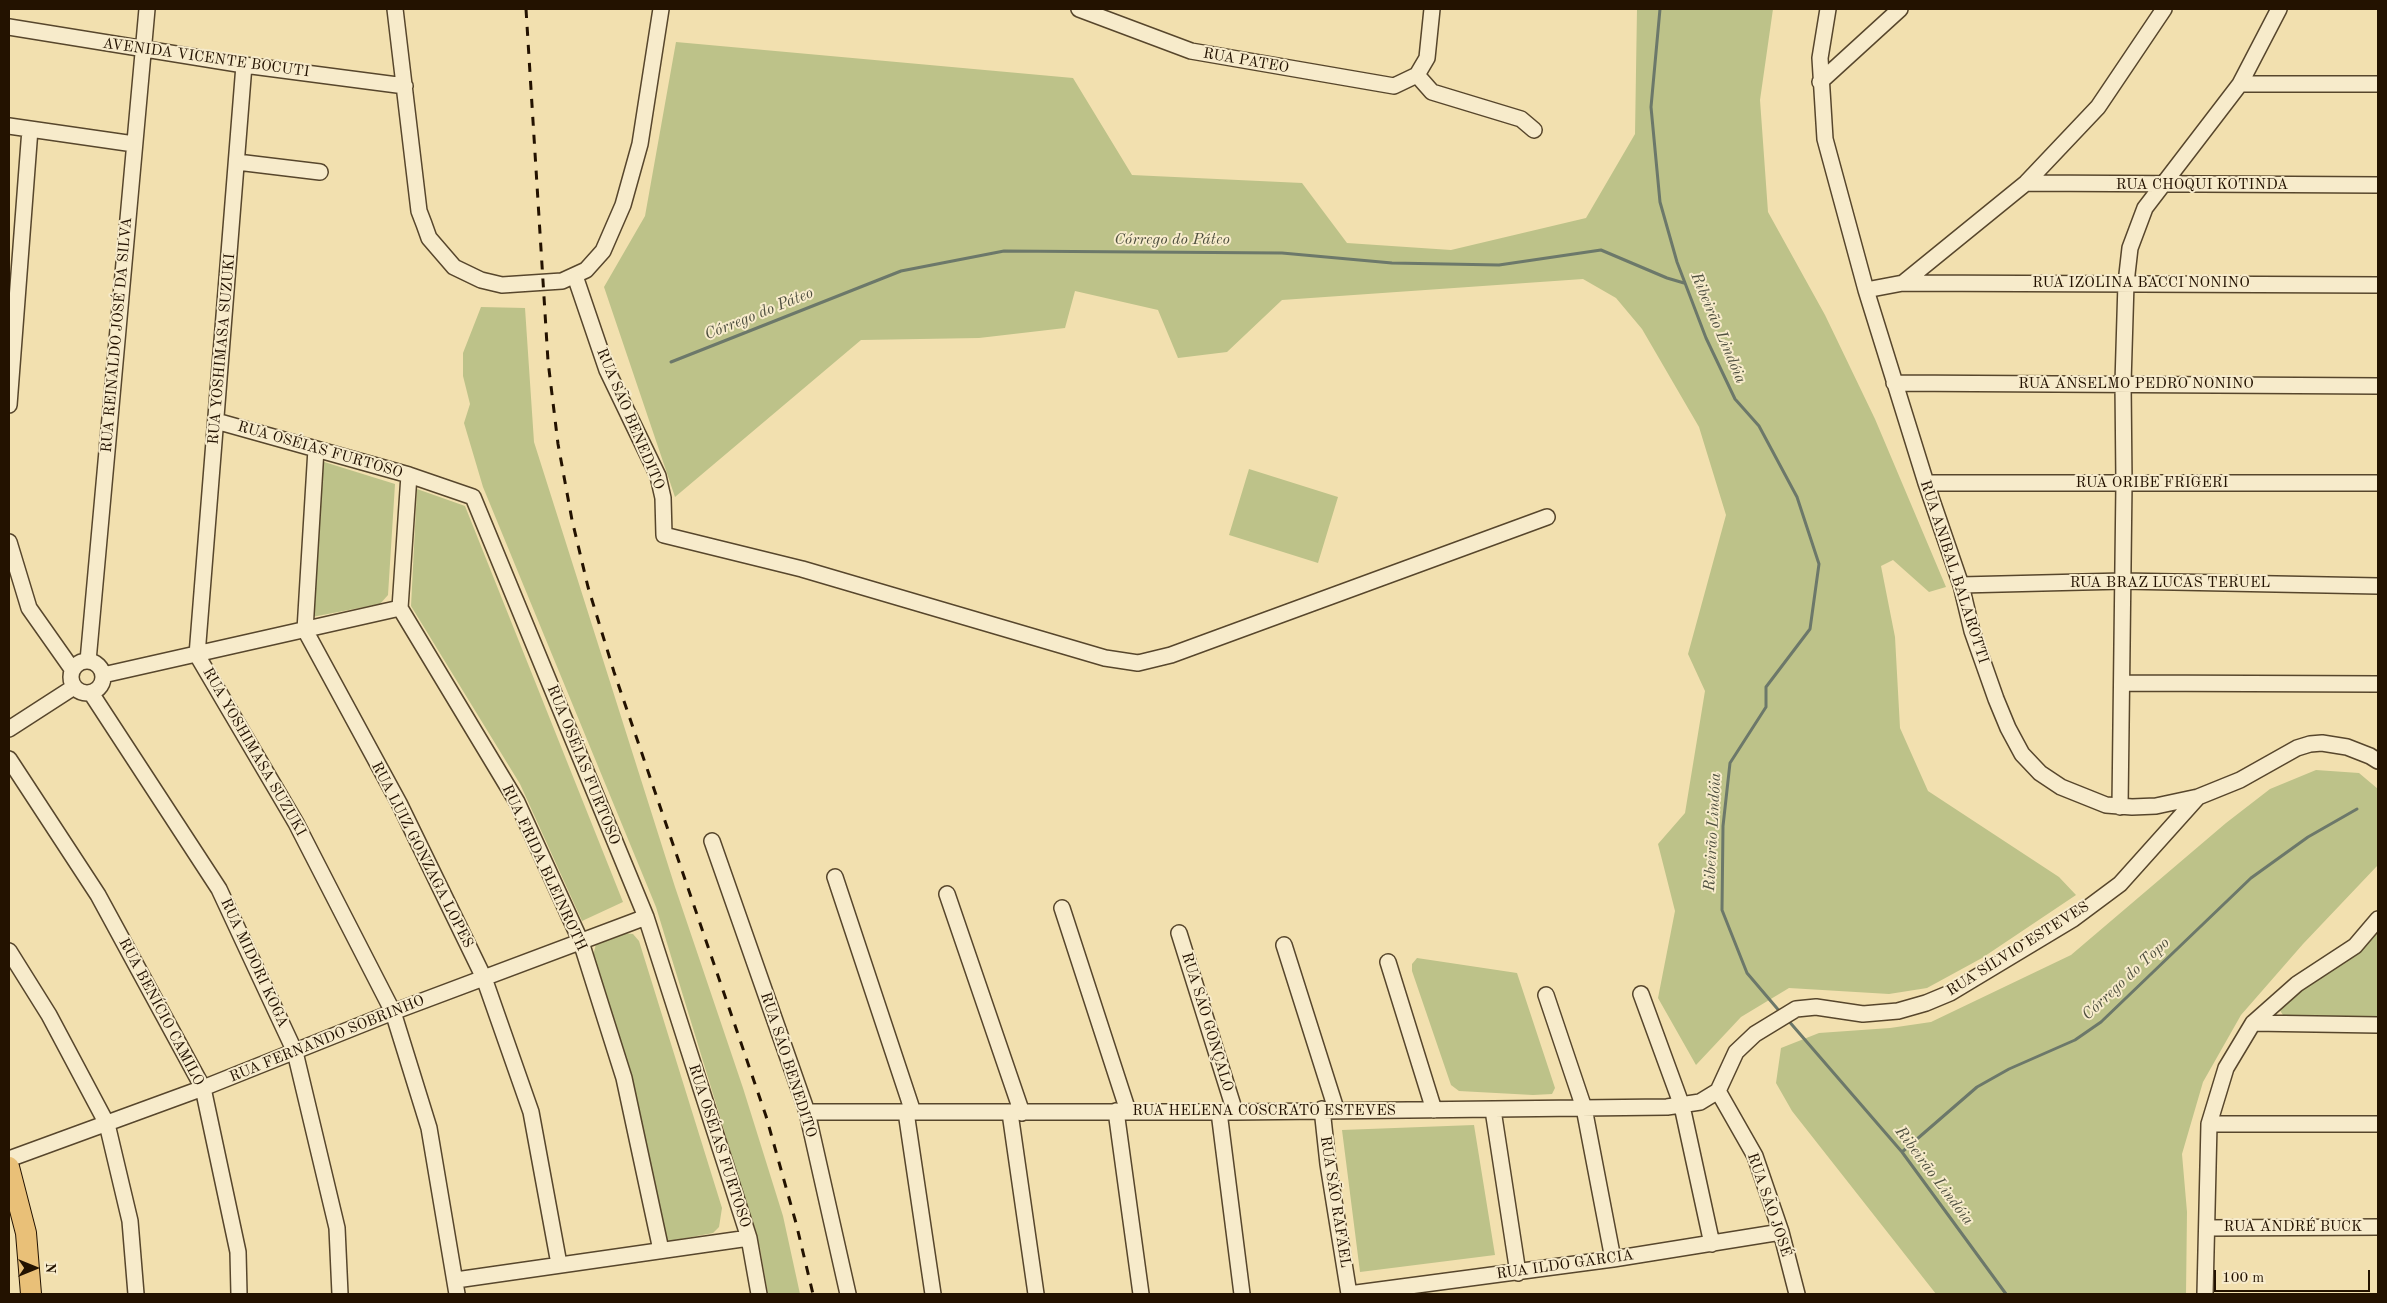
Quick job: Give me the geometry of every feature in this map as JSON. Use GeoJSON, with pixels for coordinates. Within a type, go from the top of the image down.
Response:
{"type":"FeatureCollection","features":[{"type":"Feature","properties":{"kind":"main road"},"geometry":{"type":"LineString","coordinates":[[9,1168],[26,1233],[31,1294]]}},
{"type":"Feature","properties":{"kind":"street","name":"RUA REINALDO JOSÉ DA SILVA"},"geometry":{"type":"LineString","coordinates":[[88,661],[147,9]]}},
{"type":"Feature","properties":{"kind":"street"},"geometry":{"type":"LineString","coordinates":[[395,9],[419,211],[429,238],[454,267],[490,283],[502,285],[562,281],[575,276],[594,262],[603,250],[623,206],[640,144],[661,9]]}},
{"type":"Feature","properties":{"kind":"street","name":"RUA PATEO"},"geometry":{"type":"LineString","coordinates":[[1079,9],[1191,51],[1394,86],[1417,75]]}},
{"type":"Feature","properties":{"kind":"street"},"geometry":{"type":"LineString","coordinates":[[1432,9],[1427,58],[1417,75],[1432,92],[1521,119],[1534,130]]}},
{"type":"Feature","properties":{"kind":"street","name":"RUA ANIBAL BALAROTTI"},"geometry":{"type":"LineString","coordinates":[[1828,9],[1822,40],[1820,82],[1825,139],[1866,290],[1926,483],[1961,585],[1972,631],[1996,699],[2008,728],[2022,754],[2040,772],[2061,787],[2106,804],[2120,807],[2156,806],[2198,796],[2240,780],[2297,748],[2310,744],[2322,743],[2347,747],[2378,761]]}},
{"type":"Feature","properties":{"kind":"street"},"geometry":{"type":"LineString","coordinates":[[1820,82],[1900,9]]}},
{"type":"Feature","properties":{"kind":"street"},"geometry":{"type":"LineString","coordinates":[[1866,290],[1903,282],[2026,182],[2098,107],[2164,9]]}},
{"type":"Feature","properties":{"kind":"street"},"geometry":{"type":"LineString","coordinates":[[2120,807],[2124,483],[2123,383],[2126,283],[2130,248],[2145,208],[2240,84],[2280,9]]}},
{"type":"Feature","properties":{"kind":"street","name":"AVENIDA VICENTE BOCUTI"},"geometry":{"type":"LineString","coordinates":[[9,27],[143,50],[405,86]]}},
{"type":"Feature","properties":{"kind":"street","name":"RUA YOSHIMASA SUZUKI"},"geometry":{"type":"LineString","coordinates":[[244,65],[197,655],[296,823],[393,1012],[429,1128],[456,1287]]}},
{"type":"Feature","properties":{"kind":"street"},"geometry":{"type":"LineString","coordinates":[[2240,84],[2378,84]]}},
{"type":"Feature","properties":{"kind":"street"},"geometry":{"type":"LineString","coordinates":[[9,126],[134,144]]}},
{"type":"Feature","properties":{"kind":"street"},"geometry":{"type":"LineString","coordinates":[[9,405],[30,129]]}},
{"type":"Feature","properties":{"kind":"street"},"geometry":{"type":"LineString","coordinates":[[236,162],[320,172]]}},
{"type":"Feature","properties":{"kind":"street","name":"RUA CHOQUI KOTINDA"},"geometry":{"type":"LineString","coordinates":[[2026,182],[2162,185],[2378,185]]}},
{"type":"Feature","properties":{"kind":"street","name":"RUA SÃO BENEDITO"},"geometry":{"type":"LineString","coordinates":[[575,276],[607,370],[658,476],[664,498],[664,535],[802,570],[1104,658],[1138,663],[1171,655],[1547,517]]}},
{"type":"Feature","properties":{"kind":"street","name":"RUA IZOLINA BACCI NONINO"},"geometry":{"type":"LineString","coordinates":[[1903,282],[2378,285]]}},
{"type":"Feature","properties":{"kind":"street","name":"RUA ANSELMO PEDRO NONINO"},"geometry":{"type":"LineString","coordinates":[[1894,383],[2378,386]]}},
{"type":"Feature","properties":{"kind":"street","name":"RUA OSÉIAS FURTOSO"},"geometry":{"type":"LineString","coordinates":[[216,421],[408,475],[473,497],[646,917],[749,1238],[759,1294]]}},
{"type":"Feature","properties":{"kind":"street"},"geometry":{"type":"LineString","coordinates":[[305,630],[316,449]]}},
{"type":"Feature","properties":{"kind":"street"},"geometry":{"type":"LineString","coordinates":[[103,675],[400,608],[408,475]]}},
{"type":"Feature","properties":{"kind":"street","name":"RUA ORIBE FRIGERI"},"geometry":{"type":"LineString","coordinates":[[1926,483],[2378,483]]}},
{"type":"Feature","properties":{"kind":"street"},"geometry":{"type":"LineString","coordinates":[[9,542],[29,608],[72,670]]}},
{"type":"Feature","properties":{"kind":"street","name":"RUA BRAZ LUCAS TERUEL"},"geometry":{"type":"LineString","coordinates":[[1961,585],[2122,581],[2378,586]]}},
{"type":"Feature","properties":{"kind":"street","name":"RUA FRIDA BLEINROTH"},"geometry":{"type":"LineString","coordinates":[[400,608],[517,802],[580,942],[624,1078],[661,1250]]}},
{"type":"Feature","properties":{"kind":"street","name":"RUA LUIZ GONZAGA LOPES"},"geometry":{"type":"LineString","coordinates":[[305,630],[398,803],[484,978],[531,1112],[559,1264]]}},
{"type":"Feature","properties":{"kind":"street"},"geometry":{"type":"LineString","coordinates":[[88,661],[98,665],[103,675],[99,688],[91,693],[82,693],[74,687],[70,679],[72,670],[79,663],[88,661]]}},
{"type":"Feature","properties":{"kind":"street"},"geometry":{"type":"LineString","coordinates":[[2122,683],[2378,684]]}},
{"type":"Feature","properties":{"kind":"street"},"geometry":{"type":"LineString","coordinates":[[9,729],[74,687]]}},
{"type":"Feature","properties":{"kind":"street","name":"RUA MIDORI KOGA"},"geometry":{"type":"LineString","coordinates":[[91,693],[219,889],[296,1052],[337,1228],[340,1294]]}},
{"type":"Feature","properties":{"kind":"street","name":"RUA BENÍCIO CAMILO"},"geometry":{"type":"LineString","coordinates":[[9,759],[98,895],[203,1088],[238,1252],[239,1294]]}},
{"type":"Feature","properties":{"kind":"street","name":"RUA SÍLVIO ESTEVES"},"geometry":{"type":"LineString","coordinates":[[1718,1091],[1736,1052],[1755,1034],[1796,1009],[1816,1007],[1864,1014],[1898,1011],[1926,1003],[1950,993],[2072,919],[2120,884],[2198,796]]}},
{"type":"Feature","properties":{"kind":"street","name":"RUA SÃO BENEDITO"},"geometry":{"type":"LineString","coordinates":[[712,841],[807,1112],[848,1294]]}},
{"type":"Feature","properties":{"kind":"street"},"geometry":{"type":"LineString","coordinates":[[835,877],[910,1112],[932,1294]]}},
{"type":"Feature","properties":{"kind":"street"},"geometry":{"type":"LineString","coordinates":[[947,894],[1016,1113],[1036,1294]]}},
{"type":"Feature","properties":{"kind":"street"},"geometry":{"type":"LineString","coordinates":[[1062,908],[1122,1111],[1141,1294]]}},
{"type":"Feature","properties":{"kind":"street","name":"RUA FERNANDO SOBRINHO"},"geometry":{"type":"LineString","coordinates":[[9,1159],[203,1088],[393,1012],[646,917]]}},
{"type":"Feature","properties":{"kind":"street"},"geometry":{"type":"LineString","coordinates":[[2205,1294],[2209,1124],[2226,1068],[2253,1023],[2297,984],[2355,946],[2378,919]]}},
{"type":"Feature","properties":{"kind":"street","name":"RUA SÃO GONÇALO"},"geometry":{"type":"LineString","coordinates":[[1179,932],[1235,1112]]}},
{"type":"Feature","properties":{"kind":"street","name":"RUA SÃO RAFAEL"},"geometry":{"type":"LineString","coordinates":[[1284,945],[1329,1109],[1328,1164],[1349,1294]]}},
{"type":"Feature","properties":{"kind":"street"},"geometry":{"type":"LineString","coordinates":[[9,951],[49,1015],[107,1124],[130,1221],[136,1294]]}},
{"type":"Feature","properties":{"kind":"street"},"geometry":{"type":"LineString","coordinates":[[1388,962],[1434,1110]]}},
{"type":"Feature","properties":{"kind":"street"},"geometry":{"type":"LineString","coordinates":[[1641,994],[1682,1106],[1712,1244]]}},
{"type":"Feature","properties":{"kind":"street"},"geometry":{"type":"LineString","coordinates":[[1546,995],[1584,1108],[1613,1259]]}},
{"type":"Feature","properties":{"kind":"street"},"geometry":{"type":"LineString","coordinates":[[2253,1023],[2378,1025]]}},
{"type":"Feature","properties":{"kind":"street","name":"RUA HELENA COSCRATO ESTEVES"},"geometry":{"type":"LineString","coordinates":[[807,1112],[1235,1112],[1329,1109],[1492,1110],[1682,1106],[1700,1102],[1718,1091]]}},
{"type":"Feature","properties":{"kind":"street","name":"RUA SÃO JOSÉ"},"geometry":{"type":"LineString","coordinates":[[1718,1091],[1755,1156],[1781,1232],[1797,1294]]}},
{"type":"Feature","properties":{"kind":"street"},"geometry":{"type":"LineString","coordinates":[[1492,1110],[1518,1273]]}},
{"type":"Feature","properties":{"kind":"street","name":"RUA SÃO GONÇALO"},"geometry":{"type":"LineString","coordinates":[[1219,1112],[1242,1294]]}},
{"type":"Feature","properties":{"kind":"street"},"geometry":{"type":"LineString","coordinates":[[2209,1124],[2378,1124]]}},
{"type":"Feature","properties":{"kind":"street","name":"RUA ANDRÉ BUCK"},"geometry":{"type":"LineString","coordinates":[[2208,1228],[2378,1227]]}},
{"type":"Feature","properties":{"kind":"street","name":"RUA ILDO GARCIA"},"geometry":{"type":"LineString","coordinates":[[1349,1294],[1518,1273],[1781,1232]]}},
{"type":"Feature","properties":{"kind":"street"},"geometry":{"type":"LineString","coordinates":[[456,1287],[559,1264],[749,1238]]}},
{"type":"Feature","properties":{"kind":"green space"},"geometry":{"type":"Polygon","coordinates":[[[1637,9],[1773,9],[1760,100],[1768,212],[1825,315],[1875,419],[1946,587],[1929,592],[1893,560],[1881,566],[1895,637],[1900,728],[1928,791],[2059,877],[2076,895],[1982,958],[1927,988],[1889,994],[1789,988],[1741,1017],[1696,1065],[1658,998],[1675,911],[1658,844],[1685,813],[1705,691],[1688,654],[1726,515],[1699,427],[1642,329],[1616,298],[1583,279],[1282,300],[1227,352],[1178,358],[1158,310],[1075,291],[1065,328],[979,338],[861,340],[675,497],[604,287],[645,216],[676,42],[1073,78],[1132,175],[1302,183],[1347,243],[1451,250],[1586,218],[1635,134],[1637,9]]]}},
{"type":"Feature","properties":{"kind":"green space"},"geometry":{"type":"Polygon","coordinates":[[[481,307],[525,308],[534,442],[675,887],[743,1088],[783,1216],[800,1294],[768,1294],[760,1248],[656,907],[483,487],[464,423],[470,404],[463,376],[463,353],[481,307]]]}},
{"type":"Feature","properties":{"kind":"green space"},"geometry":{"type":"Polygon","coordinates":[[[321,461],[395,484],[388,595],[380,604],[312,617],[321,461]]]}},
{"type":"Feature","properties":{"kind":"green space"},"geometry":{"type":"Polygon","coordinates":[[[1249,469],[1338,497],[1318,563],[1229,535],[1249,469]]]}},
{"type":"Feature","properties":{"kind":"green space"},"geometry":{"type":"Polygon","coordinates":[[[417,489],[465,506],[623,902],[582,921],[520,784],[411,606],[417,489]]]}},
{"type":"Feature","properties":{"kind":"green space"},"geometry":{"type":"Polygon","coordinates":[[[2316,770],[2359,773],[2378,789],[2378,865],[2303,944],[2241,1015],[2203,1082],[2182,1154],[2187,1212],[2186,1294],[1936,1294],[1792,1111],[1776,1083],[1781,1048],[1819,1033],[1890,1028],[1931,1022],[2071,955],[2226,823],[2270,789],[2316,770]]]}},
{"type":"Feature","properties":{"kind":"green space"},"geometry":{"type":"Polygon","coordinates":[[[2378,925],[2378,1019],[2292,1018],[2283,1015],[2279,1009],[2378,925]]]}},
{"type":"Feature","properties":{"kind":"green space"},"geometry":{"type":"Polygon","coordinates":[[[623,933],[633,934],[639,941],[722,1208],[719,1227],[713,1233],[670,1241],[664,1240],[593,956],[596,944],[623,933]]]}},
{"type":"Feature","properties":{"kind":"green space"},"geometry":{"type":"Polygon","coordinates":[[[1417,958],[1517,973],[1555,1088],[1552,1094],[1533,1095],[1459,1091],[1451,1085],[1412,971],[1412,964],[1417,958]]]}},
{"type":"Feature","properties":{"kind":"green space"},"geometry":{"type":"Polygon","coordinates":[[[1474,1125],[1495,1255],[1360,1272],[1342,1130],[1474,1125]]]}},
{"type":"Feature","properties":{"kind":"waterway","name":"Ribeirão Lindóia"},"geometry":{"type":"LineString","coordinates":[[1660,9],[1651,107],[1660,202],[1677,262],[1706,338],[1735,399],[1759,426],[1797,497],[1819,564],[1810,629],[1766,687],[1766,707],[1730,763],[1723,826],[1722,910],[1747,973],[1781,1013]]}},
{"type":"Feature","properties":{"kind":"waterway","name":"Córrego do Páteo"},"geometry":{"type":"LineString","coordinates":[[671,362],[901,271],[1004,251],[1282,253],[1392,263],[1499,265],[1601,250],[1667,278],[1684,283]]}},
{"type":"Feature","properties":{"kind":"waterway","name":"Córrego do Topo"},"geometry":{"type":"LineString","coordinates":[[1902,1152],[1977,1087],[2009,1069],[2075,1040],[2101,1022],[2251,878],[2308,837],[2357,809]]}},
{"type":"Feature","properties":{"kind":"waterway","name":"Ribeirão Lindóia"},"geometry":{"type":"LineString","coordinates":[[1787,1019],[1902,1152],[2006,1294]]}},
{"type":"Feature","properties":{"kind":"railway"},"geometry":{"type":"LineString","coordinates":[[526,9],[548,361],[558,444],[572,520],[588,587],[614,672],[766,1116],[796,1223],[813,1294]]}}]}
